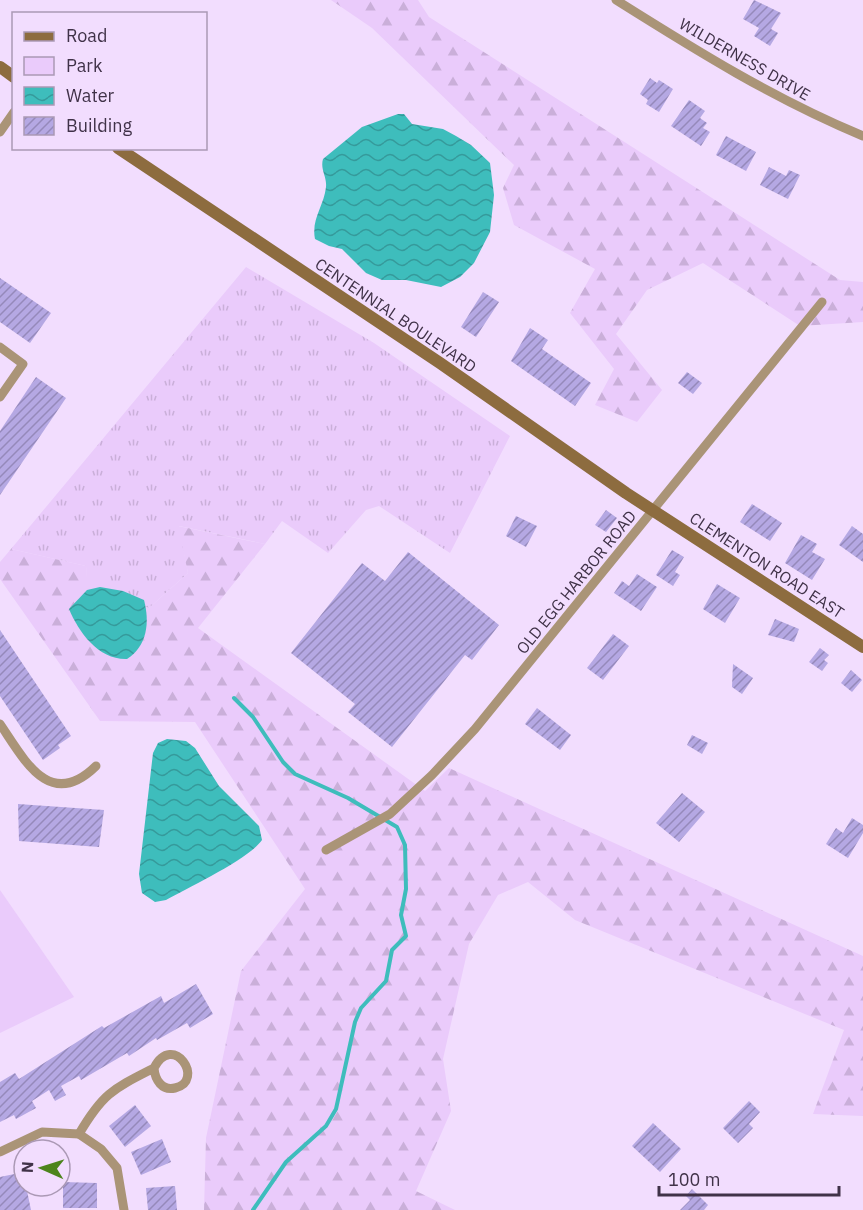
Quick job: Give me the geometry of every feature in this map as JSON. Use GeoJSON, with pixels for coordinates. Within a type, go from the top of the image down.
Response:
{"type":"FeatureCollection","features":[{"type":"Feature","properties":{"kind":"main road","name":"CENTENNIAL BOULEVARD"},"geometry":{"type":"LineString","coordinates":[[120,150],[440,363],[653,511]]}},
{"type":"Feature","properties":{"kind":"main road","name":"CLEMENTON ROAD EAST"},"geometry":{"type":"LineString","coordinates":[[653,511],[863,647]]}},
{"type":"Feature","properties":{"kind":"street","name":"WILDERNESS DRIVE"},"geometry":{"type":"LineString","coordinates":[[616,0],[737,76],[806,112],[863,136]]}},
{"type":"Feature","properties":{"kind":"street"},"geometry":{"type":"LineString","coordinates":[[0,132],[12,115]]}},
{"type":"Feature","properties":{"kind":"street","name":"OLD EGG HARBOR ROAD"},"geometry":{"type":"LineString","coordinates":[[326,850],[390,814],[432,775],[475,729],[822,302]]}},
{"type":"Feature","properties":{"kind":"street"},"geometry":{"type":"LineString","coordinates":[[0,347],[23,364],[0,397]]}},
{"type":"Feature","properties":{"kind":"street"},"geometry":{"type":"LineString","coordinates":[[0,724],[24,761],[42,779],[62,784],[81,781],[96,766]]}},
{"type":"Feature","properties":{"kind":"street"},"geometry":{"type":"LineString","coordinates":[[79,1134],[93,1111],[112,1089],[154,1068]]}},
{"type":"Feature","properties":{"kind":"street"},"geometry":{"type":"LineString","coordinates":[[0,1152],[42,1132],[79,1134],[101,1149],[117,1168],[124,1210]]}},
{"type":"Feature","properties":{"kind":"green space"},"geometry":{"type":"Polygon","coordinates":[[[331,0],[418,0],[429,17],[840,280],[863,282],[863,322],[800,326],[703,263],[647,290],[616,334],[662,390],[637,422],[595,405],[614,369],[570,313],[595,269],[514,225],[503,188],[514,165],[372,28],[331,0]]]}},
{"type":"Feature","properties":{"kind":"green space"},"geometry":{"type":"Polygon","coordinates":[[[246,267],[374,343],[510,436],[450,553],[379,506],[366,510],[328,553],[282,521],[265,544],[179,526],[188,573],[149,608],[87,590],[86,566],[11,549],[246,267]]]}},
{"type":"Feature","properties":{"kind":"green space"},"geometry":{"type":"Polygon","coordinates":[[[178,526],[265,544],[198,628],[425,791],[449,768],[863,956],[863,1116],[813,1114],[844,1030],[575,920],[528,882],[498,895],[469,944],[443,1059],[451,1111],[416,1191],[455,1210],[204,1210],[206,1138],[241,971],[305,889],[195,722],[100,721],[0,579],[0,562],[11,549],[86,566],[88,590],[149,608],[188,573],[178,526]]]}},
{"type":"Feature","properties":{"kind":"green space"},"geometry":{"type":"Polygon","coordinates":[[[0,890],[74,997],[0,1033],[0,890]]]}},
{"type":"Feature","properties":{"kind":"water"},"geometry":{"type":"Polygon","coordinates":[[[404,114],[412,124],[443,129],[471,145],[490,163],[494,195],[490,232],[474,263],[460,277],[441,287],[406,280],[382,280],[366,273],[342,249],[315,239],[316,219],[326,187],[323,159],[362,127],[404,114]]]}},
{"type":"Feature","properties":{"kind":"water"},"geometry":{"type":"Polygon","coordinates":[[[100,587],[123,591],[144,600],[147,625],[143,641],[134,654],[127,659],[117,658],[99,650],[84,636],[69,609],[87,590],[100,587]]]}},
{"type":"Feature","properties":{"kind":"water"},"geometry":{"type":"Polygon","coordinates":[[[167,739],[186,741],[195,748],[219,786],[259,826],[262,840],[245,856],[218,872],[166,900],[155,902],[142,893],[139,874],[153,753],[158,743],[167,739]]]}},
{"type":"Feature","properties":{"kind":"building"},"geometry":{"type":"Polygon","coordinates":[[[754,0],[781,13],[771,29],[778,33],[770,46],[754,36],[759,28],[743,19],[754,0]]]}},
{"type":"Feature","properties":{"kind":"building"},"geometry":{"type":"Polygon","coordinates":[[[650,78],[657,83],[659,80],[673,89],[659,112],[646,104],[648,100],[640,94],[650,78]]]}},
{"type":"Feature","properties":{"kind":"building"},"geometry":{"type":"Polygon","coordinates":[[[689,100],[705,111],[700,118],[707,123],[703,128],[710,132],[701,146],[671,126],[689,100]]]}},
{"type":"Feature","properties":{"kind":"building"},"geometry":{"type":"Polygon","coordinates":[[[726,136],[756,152],[746,171],[716,155],[726,136]]]}},
{"type":"Feature","properties":{"kind":"building"},"geometry":{"type":"Polygon","coordinates":[[[769,167],[786,176],[789,170],[800,175],[788,199],[760,185],[769,167]]]}},
{"type":"Feature","properties":{"kind":"building"},"geometry":{"type":"Polygon","coordinates":[[[0,278],[51,313],[30,343],[0,322],[0,278]]]}},
{"type":"Feature","properties":{"kind":"building"},"geometry":{"type":"Polygon","coordinates":[[[483,292],[499,302],[476,337],[461,327],[483,292]]]}},
{"type":"Feature","properties":{"kind":"building"},"geometry":{"type":"Polygon","coordinates":[[[530,328],[548,340],[542,349],[591,383],[575,406],[511,361],[530,328]]]}},
{"type":"Feature","properties":{"kind":"building"},"geometry":{"type":"Polygon","coordinates":[[[687,372],[702,383],[693,394],[678,383],[687,372]]]}},
{"type":"Feature","properties":{"kind":"building"},"geometry":{"type":"Polygon","coordinates":[[[36,377],[66,398],[0,495],[0,431],[36,377]]]}},
{"type":"Feature","properties":{"kind":"building"},"geometry":{"type":"Polygon","coordinates":[[[752,504],[782,523],[770,541],[740,522],[752,504]]]}},
{"type":"Feature","properties":{"kind":"building"},"geometry":{"type":"Polygon","coordinates":[[[606,510],[617,518],[606,532],[595,525],[606,510]]]}},
{"type":"Feature","properties":{"kind":"building"},"geometry":{"type":"Polygon","coordinates":[[[516,516],[537,526],[526,547],[506,536],[516,516]]]}},
{"type":"Feature","properties":{"kind":"building"},"geometry":{"type":"Polygon","coordinates":[[[852,526],[863,534],[863,562],[839,545],[852,526]]]}},
{"type":"Feature","properties":{"kind":"building"},"geometry":{"type":"Polygon","coordinates":[[[801,535],[817,544],[812,552],[825,559],[812,580],[785,563],[801,535]]]}},
{"type":"Feature","properties":{"kind":"building"},"geometry":{"type":"Polygon","coordinates":[[[672,550],[684,557],[675,572],[680,575],[673,586],[656,575],[672,550]]]}},
{"type":"Feature","properties":{"kind":"building"},"geometry":{"type":"Polygon","coordinates":[[[408,552],[499,625],[472,660],[465,655],[392,747],[348,712],[355,704],[291,653],[362,563],[385,581],[408,552]]]}},
{"type":"Feature","properties":{"kind":"building"},"geometry":{"type":"Polygon","coordinates":[[[637,574],[657,587],[641,611],[614,593],[622,581],[629,586],[637,574]]]}},
{"type":"Feature","properties":{"kind":"building"},"geometry":{"type":"Polygon","coordinates":[[[717,584],[740,598],[725,623],[703,609],[717,584]]]}},
{"type":"Feature","properties":{"kind":"building"},"geometry":{"type":"Polygon","coordinates":[[[775,619],[799,629],[794,642],[768,635],[775,619]]]}},
{"type":"Feature","properties":{"kind":"building"},"geometry":{"type":"Polygon","coordinates":[[[0,630],[71,736],[58,745],[60,748],[43,760],[0,696],[0,630]]]}},
{"type":"Feature","properties":{"kind":"building"},"geometry":{"type":"Polygon","coordinates":[[[613,634],[629,646],[603,680],[587,668],[613,634]]]}},
{"type":"Feature","properties":{"kind":"building"},"geometry":{"type":"Polygon","coordinates":[[[820,648],[829,655],[824,660],[828,663],[822,671],[809,662],[820,648]]]}},
{"type":"Feature","properties":{"kind":"building"},"geometry":{"type":"Polygon","coordinates":[[[733,664],[753,678],[742,694],[732,687],[733,664]]]}},
{"type":"Feature","properties":{"kind":"building"},"geometry":{"type":"Polygon","coordinates":[[[851,670],[862,680],[852,692],[841,683],[851,670]]]}},
{"type":"Feature","properties":{"kind":"building"},"geometry":{"type":"Polygon","coordinates":[[[537,708],[571,735],[560,750],[525,724],[537,708]]]}},
{"type":"Feature","properties":{"kind":"building"},"geometry":{"type":"Polygon","coordinates":[[[692,735],[708,743],[702,754],[687,745],[692,735]]]}},
{"type":"Feature","properties":{"kind":"building"},"geometry":{"type":"Polygon","coordinates":[[[682,793],[705,812],[679,842],[656,823],[682,793]]]}},
{"type":"Feature","properties":{"kind":"building"},"geometry":{"type":"Polygon","coordinates":[[[18,804],[104,810],[99,847],[19,841],[18,804]]]}},
{"type":"Feature","properties":{"kind":"building"},"geometry":{"type":"Polygon","coordinates":[[[852,818],[863,825],[863,833],[848,858],[826,844],[836,828],[843,833],[852,818]]]}},
{"type":"Feature","properties":{"kind":"building"},"geometry":{"type":"Polygon","coordinates":[[[196,984],[213,1014],[190,1028],[187,1023],[157,1040],[156,1038],[129,1056],[127,1053],[81,1080],[79,1076],[61,1086],[66,1095],[55,1101],[49,1090],[32,1101],[36,1108],[16,1119],[14,1115],[0,1122],[0,1082],[15,1073],[19,1079],[102,1026],[104,1028],[161,996],[164,1003],[196,984]]]}},
{"type":"Feature","properties":{"kind":"building"},"geometry":{"type":"Polygon","coordinates":[[[749,1101],[760,1112],[749,1124],[753,1128],[738,1143],[723,1128],[749,1101]]]}},
{"type":"Feature","properties":{"kind":"building"},"geometry":{"type":"Polygon","coordinates":[[[135,1105],[151,1126],[125,1147],[109,1126],[135,1105]]]}},
{"type":"Feature","properties":{"kind":"building"},"geometry":{"type":"Polygon","coordinates":[[[653,1123],[681,1149],[660,1172],[632,1146],[653,1123]]]}},
{"type":"Feature","properties":{"kind":"building"},"geometry":{"type":"Polygon","coordinates":[[[162,1139],[171,1162],[141,1175],[131,1152],[162,1139]]]}},
{"type":"Feature","properties":{"kind":"building"},"geometry":{"type":"Polygon","coordinates":[[[12,1174],[12,1198],[28,1198],[31,1210],[0,1210],[0,1177],[12,1174]]]}},
{"type":"Feature","properties":{"kind":"building"},"geometry":{"type":"Polygon","coordinates":[[[72,1182],[97,1183],[97,1208],[63,1208],[63,1198],[72,1198],[72,1182]]]}},
{"type":"Feature","properties":{"kind":"building"},"geometry":{"type":"Polygon","coordinates":[[[175,1186],[177,1210],[148,1210],[146,1188],[175,1186]]]}},
{"type":"Feature","properties":{"kind":"building"},"geometry":{"type":"Polygon","coordinates":[[[692,1189],[708,1205],[704,1210],[680,1210],[690,1200],[686,1196],[692,1189]]]}},
{"type":"Feature","properties":{"kind":"waterway"},"geometry":{"type":"LineString","coordinates":[[234,698],[253,717],[283,762],[295,774],[348,798],[397,827],[405,845],[406,889],[401,915],[406,936],[392,950],[386,981],[361,1008],[355,1022],[336,1109],[326,1126],[286,1162],[253,1210]]}}]}
